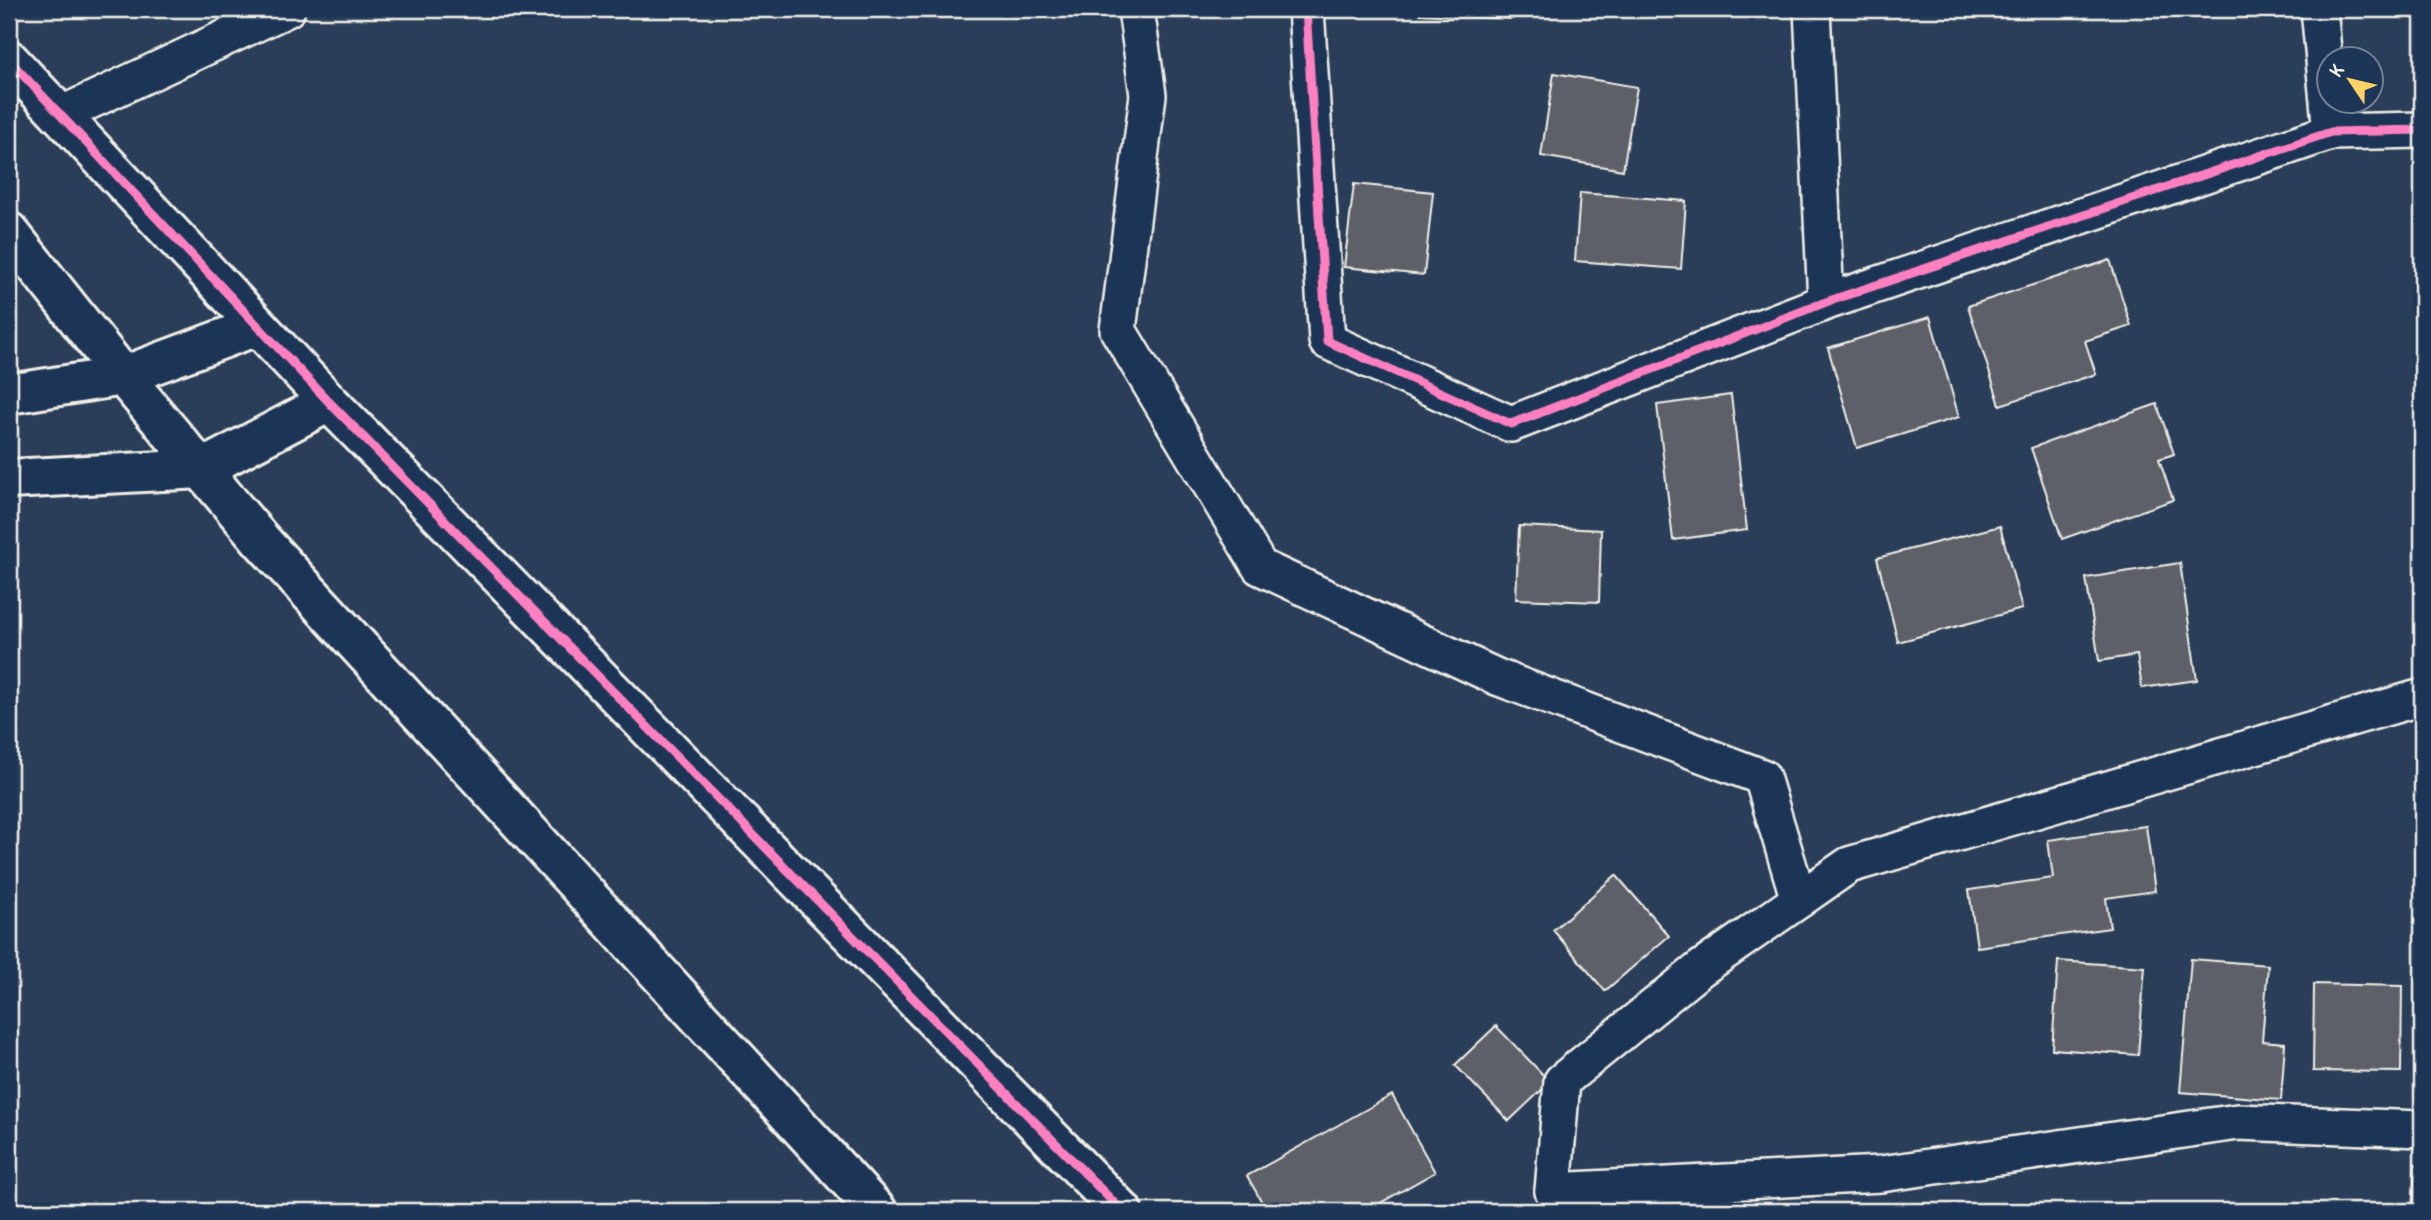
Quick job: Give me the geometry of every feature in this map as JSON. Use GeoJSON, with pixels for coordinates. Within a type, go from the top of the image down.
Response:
{"type":"FeatureCollection","features":[{"type":"Feature","properties":{"kind":"street"},"geometry":{"type":"LineString","coordinates":[[60,115],[287,9]]}},
{"type":"Feature","properties":{"kind":"street"},"geometry":{"type":"LineString","coordinates":[[1136,9],[1148,95],[1118,330],[1259,567],[1497,677],[1762,777],[1799,900]]}},
{"type":"Feature","properties":{"kind":"street"},"geometry":{"type":"LineString","coordinates":[[1307,9],[1327,341],[1511,424],[1826,302],[2331,132],[2422,130]]}},
{"type":"Feature","properties":{"kind":"street"},"geometry":{"type":"LineString","coordinates":[[1812,9],[1826,302]]}},
{"type":"Feature","properties":{"kind":"street"},"geometry":{"type":"LineString","coordinates":[[2319,9],[2331,132]]}},
{"type":"Feature","properties":{"kind":"street"},"geometry":{"type":"LineString","coordinates":[[9,60],[329,402],[1122,1211]]}},
{"type":"Feature","properties":{"kind":"street"},"geometry":{"type":"LineString","coordinates":[[9,232],[123,376],[261,540],[877,1211]]}},
{"type":"Feature","properties":{"kind":"street"},"geometry":{"type":"LineString","coordinates":[[9,394],[123,376],[257,326]]}},
{"type":"Feature","properties":{"kind":"street"},"geometry":{"type":"LineString","coordinates":[[9,479],[202,469],[329,402]]}},
{"type":"Feature","properties":{"kind":"street"},"geometry":{"type":"LineString","coordinates":[[2422,697],[1849,865],[1700,969],[1562,1081],[1559,1201],[1881,1174],[2238,1122],[2422,1129]]}},
{"type":"Feature","properties":{"kind":"building"},"geometry":{"type":"Polygon","coordinates":[[[1420,9],[1513,9],[1513,19],[1420,14],[1420,9]]]}},
{"type":"Feature","properties":{"kind":"building"},"geometry":{"type":"Polygon","coordinates":[[[1554,73],[1637,87],[1623,170],[1541,156],[1554,73]]]}},
{"type":"Feature","properties":{"kind":"building"},"geometry":{"type":"Polygon","coordinates":[[[1354,184],[1433,192],[1424,275],[1344,267],[1354,184]]]}},
{"type":"Feature","properties":{"kind":"building"},"geometry":{"type":"Polygon","coordinates":[[[1580,193],[1686,201],[1681,269],[1575,261],[1580,193]]]}},
{"type":"Feature","properties":{"kind":"building"},"geometry":{"type":"Polygon","coordinates":[[[2110,260],[2131,326],[2085,341],[2096,374],[2000,405],[1968,306],[2110,260]]]}},
{"type":"Feature","properties":{"kind":"building"},"geometry":{"type":"Polygon","coordinates":[[[1930,317],[1959,417],[1857,448],[1828,348],[1930,317]]]}},
{"type":"Feature","properties":{"kind":"building"},"geometry":{"type":"Polygon","coordinates":[[[1731,395],[1747,530],[1673,540],[1657,405],[1731,395]]]}},
{"type":"Feature","properties":{"kind":"building"},"geometry":{"type":"Polygon","coordinates":[[[2157,404],[2174,454],[2159,459],[2173,500],[2062,539],[2031,448],[2157,404]]]}},
{"type":"Feature","properties":{"kind":"building"},"geometry":{"type":"Polygon","coordinates":[[[1519,526],[1601,530],[1599,602],[1516,599],[1519,526]]]}},
{"type":"Feature","properties":{"kind":"building"},"geometry":{"type":"Polygon","coordinates":[[[2000,526],[2022,609],[1898,642],[1877,558],[2000,526]]]}},
{"type":"Feature","properties":{"kind":"building"},"geometry":{"type":"Polygon","coordinates":[[[2180,563],[2197,680],[2142,688],[2137,655],[2099,661],[2086,578],[2180,563]]]}},
{"type":"Feature","properties":{"kind":"building"},"geometry":{"type":"Polygon","coordinates":[[[2146,826],[2155,891],[2106,898],[2110,928],[1977,947],[1969,890],[2053,878],[2048,840],[2146,826]]]}},
{"type":"Feature","properties":{"kind":"building"},"geometry":{"type":"Polygon","coordinates":[[[1616,875],[1669,936],[1605,991],[1553,930],[1616,875]]]}},
{"type":"Feature","properties":{"kind":"building"},"geometry":{"type":"Polygon","coordinates":[[[2191,959],[2268,965],[2262,1041],[2285,1043],[2281,1100],[2180,1092],[2191,959]]]}},
{"type":"Feature","properties":{"kind":"building"},"geometry":{"type":"Polygon","coordinates":[[[2058,961],[2145,967],[2138,1055],[2052,1049],[2058,961]]]}},
{"type":"Feature","properties":{"kind":"building"},"geometry":{"type":"Polygon","coordinates":[[[2314,984],[2402,986],[2401,1072],[2313,1071],[2314,984]]]}},
{"type":"Feature","properties":{"kind":"building"},"geometry":{"type":"Polygon","coordinates":[[[1496,1026],[1550,1082],[1509,1121],[1455,1065],[1496,1026]]]}},
{"type":"Feature","properties":{"kind":"building"},"geometry":{"type":"Polygon","coordinates":[[[1392,1095],[1435,1172],[1366,1211],[1267,1211],[1247,1176],[1392,1095]]]}},
{"type":"Feature","properties":{"kind":"building"},"geometry":{"type":"Polygon","coordinates":[[[2415,1164],[2422,1165],[2422,1211],[2412,1211],[2415,1164]]]}},
{"type":"Feature","properties":{"kind":"cycle path"},"geometry":{"type":"LineString","coordinates":[[1306,9],[1327,341],[1511,424],[1826,302],[2331,132],[2422,130]]}},
{"type":"Feature","properties":{"kind":"cycle path"},"geometry":{"type":"LineString","coordinates":[[9,60],[329,402],[1122,1211]]}}]}
